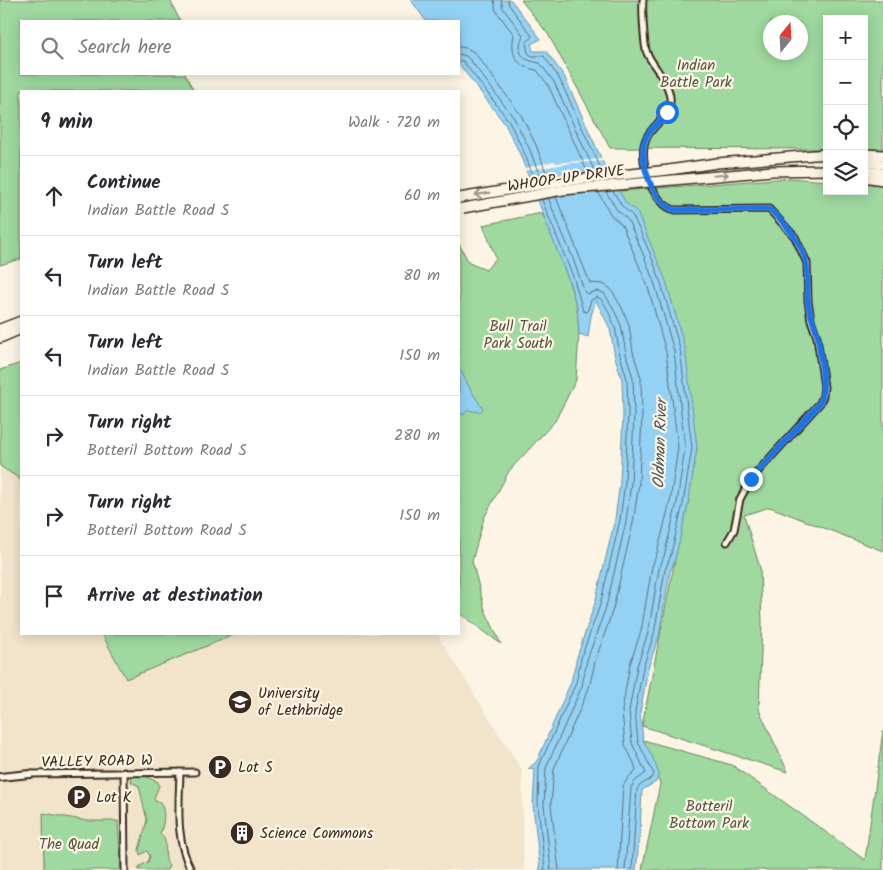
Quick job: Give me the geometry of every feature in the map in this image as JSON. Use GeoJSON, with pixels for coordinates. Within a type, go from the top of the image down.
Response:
{"type":"FeatureCollection","features":[{"type":"Feature","properties":{"kind":"highway"},"geometry":{"type":"LineString","coordinates":[[669,170],[726,162],[823,154]]}},
{"type":"Feature","properties":{"kind":"highway"},"geometry":{"type":"LineString","coordinates":[[868,154],[883,155]]}},
{"type":"Feature","properties":{"kind":"highway","name":"WHOOP-UP DRIVE"},"geometry":{"type":"LineString","coordinates":[[460,198],[563,181],[669,170],[823,160]]}},
{"type":"Feature","properties":{"kind":"highway"},"geometry":{"type":"LineString","coordinates":[[868,162],[883,164]]}},
{"type":"Feature","properties":{"kind":"highway","name":"WHOOP-UP DRIVE"},"geometry":{"type":"LineString","coordinates":[[461,209],[563,190],[772,171],[823,170]]}},
{"type":"Feature","properties":{"kind":"highway"},"geometry":{"type":"LineString","coordinates":[[868,172],[883,173]]}},
{"type":"Feature","properties":{"kind":"highway"},"geometry":{"type":"LineString","coordinates":[[868,178],[883,180]]}},
{"type":"Feature","properties":{"kind":"highway"},"geometry":{"type":"LineString","coordinates":[[0,329],[20,321]]}},
{"type":"Feature","properties":{"kind":"highway"},"geometry":{"type":"LineString","coordinates":[[0,338],[20,329]]}},
{"type":"Feature","properties":{"kind":"street"},"geometry":{"type":"LineString","coordinates":[[643,0],[646,52],[661,76],[670,97],[665,116],[648,135],[644,145],[647,175],[659,199],[666,207],[676,210],[769,209],[795,237],[805,256],[808,272],[808,301],[811,320],[817,337],[824,391],[820,403],[751,479],[740,499],[734,530],[727,542]]}},
{"type":"Feature","properties":{"kind":"street"},"geometry":{"type":"LineString","coordinates":[[124,772],[125,870]]}},
{"type":"Feature","properties":{"kind":"street"},"geometry":{"type":"LineString","coordinates":[[180,772],[179,831],[183,852],[191,870]]}},
{"type":"Feature","properties":{"kind":"street","name":"VALLEY ROAD W"},"geometry":{"type":"LineString","coordinates":[[0,777],[30,774],[195,772]]}},
{"type":"Feature","properties":{"kind":"shaded area","name":"University of Lethbridge"},"geometry":{"type":"Polygon","coordinates":[[[0,443],[20,449],[20,635],[438,635],[522,770],[524,870],[0,870],[0,443]]]}},
{"type":"Feature","properties":{"kind":"green space"},"geometry":{"type":"Polygon","coordinates":[[[0,0],[170,0],[180,20],[20,20],[20,75],[186,75],[193,90],[20,90],[20,259],[0,265],[0,0]]]}},
{"type":"Feature","properties":{"kind":"green space","name":"Indian Battle Park"},"geometry":{"type":"Polygon","coordinates":[[[521,0],[883,0],[883,149],[868,149],[868,15],[823,15],[823,149],[610,148],[548,34],[521,0]]]}},
{"type":"Feature","properties":{"kind":"green space","name":"Botteril Bottom Park"},"geometry":{"type":"Polygon","coordinates":[[[789,178],[823,181],[823,195],[868,195],[868,183],[883,185],[883,551],[770,507],[744,515],[760,568],[762,622],[759,710],[788,772],[642,726],[697,448],[619,191],[789,178]]]}},
{"type":"Feature","properties":{"kind":"green space","name":"Bull Trail Park South"},"geometry":{"type":"Polygon","coordinates":[[[542,213],[562,260],[577,307],[579,334],[576,380],[555,421],[509,471],[484,518],[472,561],[485,610],[501,644],[460,614],[460,246],[469,263],[486,270],[496,258],[483,225],[542,213]]]}},
{"type":"Feature","properties":{"kind":"green space"},"geometry":{"type":"Polygon","coordinates":[[[20,363],[20,479],[0,466],[0,370],[20,363]]]}},
{"type":"Feature","properties":{"kind":"green space"},"geometry":{"type":"Polygon","coordinates":[[[103,635],[234,635],[126,679],[103,635]]]}},
{"type":"Feature","properties":{"kind":"green space","name":"Botteril Bottom Park"},"geometry":{"type":"Polygon","coordinates":[[[883,731],[883,870],[642,870],[660,784],[643,740],[732,765],[865,860],[883,731]]]}},
{"type":"Feature","properties":{"kind":"green space"},"geometry":{"type":"Polygon","coordinates":[[[143,775],[158,782],[159,786],[154,798],[155,801],[160,802],[164,813],[160,834],[166,845],[166,857],[169,865],[167,870],[138,870],[140,866],[148,862],[150,856],[147,851],[140,855],[139,850],[147,820],[139,786],[131,782],[132,776],[143,775]]]}},
{"type":"Feature","properties":{"kind":"green space","name":"The Quad"},"geometry":{"type":"Polygon","coordinates":[[[43,813],[88,821],[118,821],[121,870],[44,870],[43,813]]]}},
{"type":"Feature","properties":{"kind":"water","name":"Oldman River"},"geometry":{"type":"Polygon","coordinates":[[[411,0],[511,0],[541,39],[531,44],[533,51],[546,51],[564,76],[606,169],[626,203],[637,212],[666,281],[685,348],[697,448],[688,505],[670,572],[659,636],[648,668],[640,713],[643,740],[659,774],[656,782],[642,790],[636,870],[540,870],[533,805],[535,770],[528,769],[537,761],[571,682],[577,657],[595,603],[615,519],[620,482],[623,414],[622,380],[615,357],[610,329],[596,300],[591,316],[588,337],[579,334],[577,307],[569,281],[519,152],[505,124],[460,65],[460,20],[425,20],[411,0]]]}},
{"type":"Feature","properties":{"kind":"water"},"geometry":{"type":"Polygon","coordinates":[[[460,369],[483,409],[480,412],[468,410],[463,415],[460,411],[460,369]]]}},
{"type":"Feature","properties":{"kind":"pier"},"geometry":{"type":"Polygon","coordinates":[[[605,159],[606,161],[572,163],[523,171],[522,169],[554,161],[556,163],[605,159]]]}},
{"type":"Feature","properties":{"kind":"pier"},"geometry":{"type":"Polygon","coordinates":[[[609,169],[615,179],[530,190],[527,180],[609,169]]]}},
{"type":"Feature","properties":{"kind":"place","name":"University of Lethbridge"},"geometry":{"type":"Point","coordinates":[240,702]}},
{"type":"Feature","properties":{"kind":"place","name":"Lot S"},"geometry":{"type":"Point","coordinates":[220,767]}},
{"type":"Feature","properties":{"kind":"place","name":"Lot K"},"geometry":{"type":"Point","coordinates":[79,797]}},
{"type":"Feature","properties":{"kind":"place","name":"Science Commons"},"geometry":{"type":"Point","coordinates":[242,833]}},
{"type":"Feature","properties":{"kind":"route"},"geometry":{"type":"LineString","coordinates":[[667,112],[648,135],[644,145],[647,175],[661,202],[671,210],[769,209],[799,242],[807,263],[808,301],[811,320],[817,337],[824,387],[823,396],[820,403],[751,479]]}}]}
